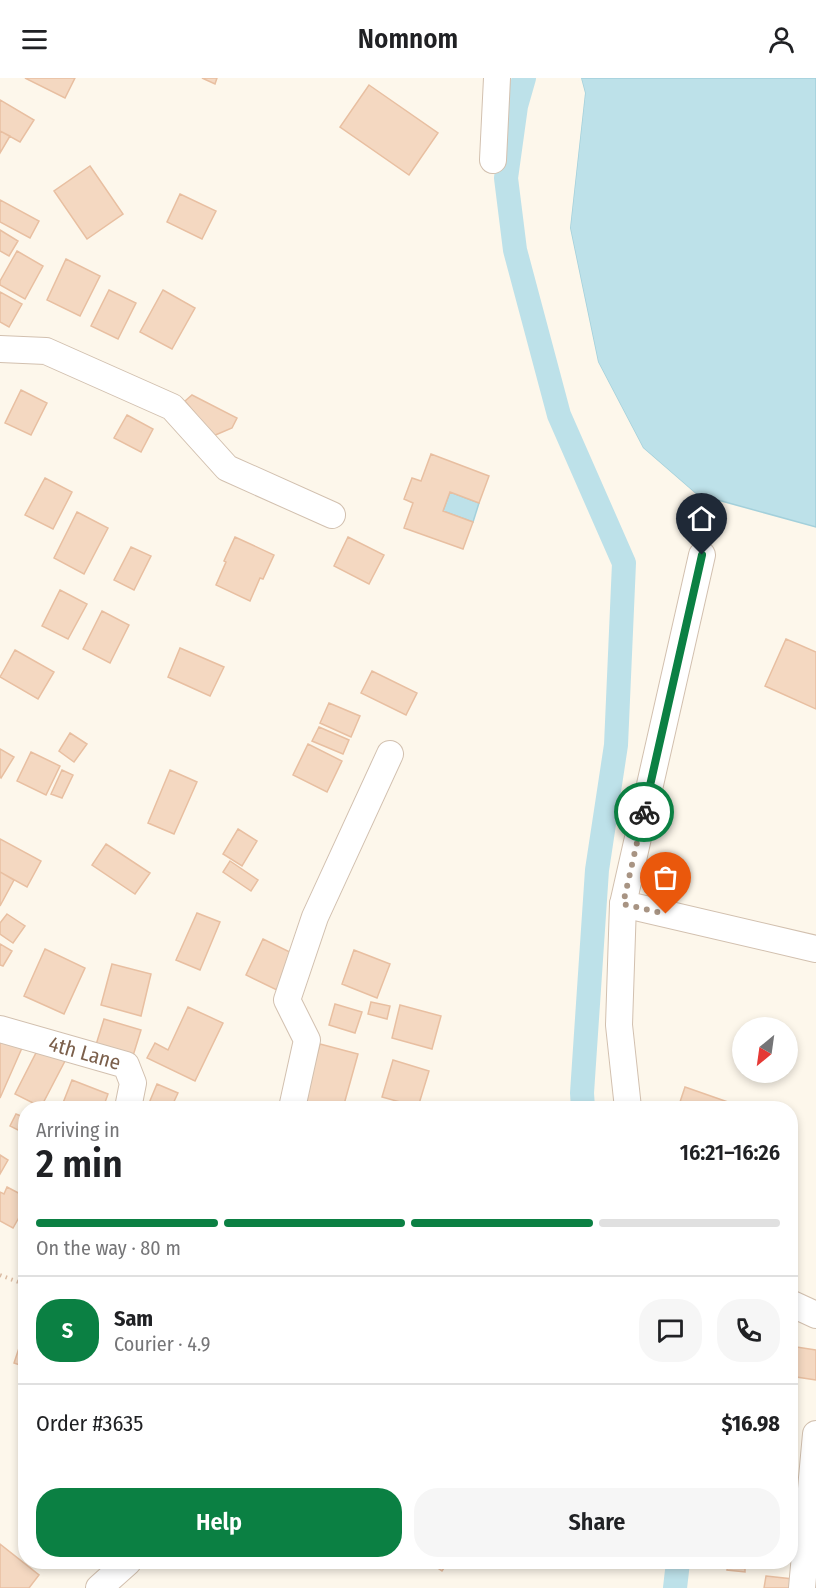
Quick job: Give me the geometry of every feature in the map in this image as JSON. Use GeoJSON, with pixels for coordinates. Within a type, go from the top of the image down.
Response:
{"type":"FeatureCollection","features":[{"type":"Feature","properties":{"kind":"street"},"geometry":{"type":"LineString","coordinates":[[493,160],[497,78]]}},
{"type":"Feature","properties":{"kind":"street"},"geometry":{"type":"LineString","coordinates":[[0,349],[46,351],[172,407],[227,468],[332,515]]}},
{"type":"Feature","properties":{"kind":"street"},"geometry":{"type":"LineString","coordinates":[[627,1101],[619,1025],[623,904],[702,555]]}},
{"type":"Feature","properties":{"kind":"street"},"geometry":{"type":"LineString","coordinates":[[294,1101],[307,1040],[287,1000],[315,917],[390,754]]}},
{"type":"Feature","properties":{"kind":"street"},"geometry":{"type":"LineString","coordinates":[[623,904],[816,949]]}},
{"type":"Feature","properties":{"kind":"street","name":"4th Lane"},"geometry":{"type":"LineString","coordinates":[[0,1029],[126,1065],[133,1083],[129,1101]]}},
{"type":"Feature","properties":{"kind":"street"},"geometry":{"type":"LineString","coordinates":[[798,1307],[816,1316]]}},
{"type":"Feature","properties":{"kind":"street"},"geometry":{"type":"LineString","coordinates":[[802,1588],[816,1434]]}},
{"type":"Feature","properties":{"kind":"street"},"geometry":{"type":"LineString","coordinates":[[99,1588],[120,1569]]}},
{"type":"Feature","properties":{"kind":"path"},"geometry":{"type":"LineString","coordinates":[[0,1275],[18,1282]]}},
{"type":"Feature","properties":{"kind":"water"},"geometry":{"type":"Polygon","coordinates":[[[581,78],[816,78],[816,527],[696,494],[643,448],[598,362],[570,228],[585,93],[581,78]]]}},
{"type":"Feature","properties":{"kind":"water"},"geometry":{"type":"Polygon","coordinates":[[[450,492],[479,503],[473,522],[443,511],[450,492]]]}},
{"type":"Feature","properties":{"kind":"pier"},"geometry":{"type":"Polygon","coordinates":[[[578,78],[581,78],[585,93],[570,228],[598,362],[643,448],[696,494],[693,495],[641,450],[595,363],[567,228],[582,93],[578,78]]]}},
{"type":"Feature","properties":{"kind":"building"},"geometry":{"type":"Polygon","coordinates":[[[25,78],[75,78],[65,98],[25,78]]]}},
{"type":"Feature","properties":{"kind":"building"},"geometry":{"type":"Polygon","coordinates":[[[202,78],[217,78],[215,84],[202,78]]]}},
{"type":"Feature","properties":{"kind":"building"},"geometry":{"type":"Polygon","coordinates":[[[369,85],[438,133],[409,175],[340,127],[369,85]]]}},
{"type":"Feature","properties":{"kind":"building"},"geometry":{"type":"Polygon","coordinates":[[[0,100],[34,120],[20,142],[0,131],[0,100]]]}},
{"type":"Feature","properties":{"kind":"building"},"geometry":{"type":"Polygon","coordinates":[[[0,131],[10,136],[0,153],[0,131]]]}},
{"type":"Feature","properties":{"kind":"building"},"geometry":{"type":"Polygon","coordinates":[[[90,166],[123,214],[87,239],[54,191],[90,166]]]}},
{"type":"Feature","properties":{"kind":"building"},"geometry":{"type":"Polygon","coordinates":[[[180,194],[216,211],[202,239],[167,222],[180,194]]]}},
{"type":"Feature","properties":{"kind":"building"},"geometry":{"type":"Polygon","coordinates":[[[0,200],[39,221],[30,238],[0,222],[0,200]]]}},
{"type":"Feature","properties":{"kind":"building"},"geometry":{"type":"Polygon","coordinates":[[[0,230],[18,241],[9,256],[0,251],[0,230]]]}},
{"type":"Feature","properties":{"kind":"building"},"geometry":{"type":"Polygon","coordinates":[[[17,251],[43,266],[25,299],[0,285],[17,251]]]}},
{"type":"Feature","properties":{"kind":"building"},"geometry":{"type":"Polygon","coordinates":[[[66,259],[100,276],[80,316],[47,300],[66,259]]]}},
{"type":"Feature","properties":{"kind":"building"},"geometry":{"type":"Polygon","coordinates":[[[109,290],[136,303],[118,339],[91,326],[109,290]]]}},
{"type":"Feature","properties":{"kind":"building"},"geometry":{"type":"Polygon","coordinates":[[[163,290],[195,308],[172,349],[140,332],[163,290]]]}},
{"type":"Feature","properties":{"kind":"building"},"geometry":{"type":"Polygon","coordinates":[[[0,292],[22,304],[9,327],[0,322],[0,292]]]}},
{"type":"Feature","properties":{"kind":"building"},"geometry":{"type":"Polygon","coordinates":[[[21,390],[47,403],[31,435],[5,423],[21,390]]]}},
{"type":"Feature","properties":{"kind":"building"},"geometry":{"type":"Polygon","coordinates":[[[192,395],[237,418],[232,428],[213,436],[185,401],[192,395]]]}},
{"type":"Feature","properties":{"kind":"building"},"geometry":{"type":"Polygon","coordinates":[[[127,415],[153,429],[141,452],[114,438],[127,415]]]}},
{"type":"Feature","properties":{"kind":"building"},"geometry":{"type":"Polygon","coordinates":[[[431,454],[489,476],[479,503],[450,492],[443,511],[473,522],[463,549],[404,528],[413,503],[404,499],[412,478],[421,481],[431,454]]]}},
{"type":"Feature","properties":{"kind":"building"},"geometry":{"type":"Polygon","coordinates":[[[45,478],[72,492],[53,529],[25,515],[45,478]]]}},
{"type":"Feature","properties":{"kind":"building"},"geometry":{"type":"Polygon","coordinates":[[[77,512],[108,528],[84,574],[54,558],[77,512]]]}},
{"type":"Feature","properties":{"kind":"building"},"geometry":{"type":"Polygon","coordinates":[[[235,537],[274,555],[250,601],[216,585],[235,537]]]}},
{"type":"Feature","properties":{"kind":"building"},"geometry":{"type":"Polygon","coordinates":[[[348,537],[384,555],[369,584],[334,566],[348,537]]]}},
{"type":"Feature","properties":{"kind":"building"},"geometry":{"type":"Polygon","coordinates":[[[131,547],[151,556],[134,590],[114,580],[131,547]]]}},
{"type":"Feature","properties":{"kind":"building"},"geometry":{"type":"Polygon","coordinates":[[[60,590],[87,604],[68,639],[42,626],[60,590]]]}},
{"type":"Feature","properties":{"kind":"building"},"geometry":{"type":"Polygon","coordinates":[[[102,611],[129,625],[110,663],[83,649],[102,611]]]}},
{"type":"Feature","properties":{"kind":"building"},"geometry":{"type":"Polygon","coordinates":[[[786,639],[816,652],[816,709],[765,686],[786,639]]]}},
{"type":"Feature","properties":{"kind":"building"},"geometry":{"type":"Polygon","coordinates":[[[180,648],[224,667],[210,696],[168,677],[180,648]]]}},
{"type":"Feature","properties":{"kind":"building"},"geometry":{"type":"Polygon","coordinates":[[[15,650],[54,672],[38,699],[0,677],[15,650]]]}},
{"type":"Feature","properties":{"kind":"building"},"geometry":{"type":"Polygon","coordinates":[[[372,671],[417,693],[406,715],[361,693],[372,671]]]}},
{"type":"Feature","properties":{"kind":"building"},"geometry":{"type":"Polygon","coordinates":[[[329,703],[360,716],[351,737],[320,723],[329,703]]]}},
{"type":"Feature","properties":{"kind":"building"},"geometry":{"type":"Polygon","coordinates":[[[319,727],[349,740],[343,754],[312,741],[319,727]]]}},
{"type":"Feature","properties":{"kind":"building"},"geometry":{"type":"Polygon","coordinates":[[[70,733],[87,744],[74,762],[59,751],[70,733]]]}},
{"type":"Feature","properties":{"kind":"building"},"geometry":{"type":"Polygon","coordinates":[[[308,744],[342,761],[327,792],[293,775],[308,744]]]}},
{"type":"Feature","properties":{"kind":"building"},"geometry":{"type":"Polygon","coordinates":[[[0,749],[14,757],[1,778],[0,777],[0,749]]]}},
{"type":"Feature","properties":{"kind":"building"},"geometry":{"type":"Polygon","coordinates":[[[31,752],[60,766],[46,795],[17,781],[31,752]]]}},
{"type":"Feature","properties":{"kind":"building"},"geometry":{"type":"Polygon","coordinates":[[[62,770],[73,775],[62,798],[51,794],[62,770]]]}},
{"type":"Feature","properties":{"kind":"building"},"geometry":{"type":"Polygon","coordinates":[[[170,770],[197,782],[174,834],[148,823],[170,770]]]}},
{"type":"Feature","properties":{"kind":"building"},"geometry":{"type":"Polygon","coordinates":[[[238,829],[257,841],[242,866],[223,854],[238,829]]]}},
{"type":"Feature","properties":{"kind":"building"},"geometry":{"type":"Polygon","coordinates":[[[0,839],[41,861],[27,887],[0,872],[0,839]]]}},
{"type":"Feature","properties":{"kind":"building"},"geometry":{"type":"Polygon","coordinates":[[[106,844],[150,873],[135,894],[92,865],[106,844]]]}},
{"type":"Feature","properties":{"kind":"building"},"geometry":{"type":"Polygon","coordinates":[[[230,861],[258,880],[251,891],[223,872],[230,861]]]}},
{"type":"Feature","properties":{"kind":"building"},"geometry":{"type":"Polygon","coordinates":[[[0,872],[14,880],[0,906],[0,872]]]}},
{"type":"Feature","properties":{"kind":"building"},"geometry":{"type":"Polygon","coordinates":[[[197,913],[220,922],[200,970],[176,960],[197,913]]]}},
{"type":"Feature","properties":{"kind":"building"},"geometry":{"type":"Polygon","coordinates":[[[7,914],[25,926],[13,943],[0,934],[0,923],[7,914]]]}},
{"type":"Feature","properties":{"kind":"building"},"geometry":{"type":"Polygon","coordinates":[[[263,939],[296,955],[279,991],[246,975],[263,939]]]}},
{"type":"Feature","properties":{"kind":"building"},"geometry":{"type":"Polygon","coordinates":[[[0,944],[12,951],[3,966],[0,965],[0,944]]]}},
{"type":"Feature","properties":{"kind":"building"},"geometry":{"type":"Polygon","coordinates":[[[45,949],[85,968],[64,1014],[24,996],[45,949]]]}},
{"type":"Feature","properties":{"kind":"building"},"geometry":{"type":"Polygon","coordinates":[[[354,950],[390,964],[377,998],[342,984],[354,950]]]}},
{"type":"Feature","properties":{"kind":"building"},"geometry":{"type":"Polygon","coordinates":[[[112,964],[151,974],[141,1016],[101,1005],[112,964]]]}},
{"type":"Feature","properties":{"kind":"building"},"geometry":{"type":"Polygon","coordinates":[[[371,1002],[390,1006],[387,1019],[368,1014],[371,1002]]]}},
{"type":"Feature","properties":{"kind":"building"},"geometry":{"type":"Polygon","coordinates":[[[335,1004],[362,1012],[355,1033],[329,1025],[335,1004]]]}},
{"type":"Feature","properties":{"kind":"building"},"geometry":{"type":"Polygon","coordinates":[[[400,1005],[441,1016],[432,1049],[392,1038],[400,1005]]]}},
{"type":"Feature","properties":{"kind":"building"},"geometry":{"type":"Polygon","coordinates":[[[188,1007],[223,1023],[195,1081],[147,1058],[155,1043],[168,1050],[188,1007]]]}},
{"type":"Feature","properties":{"kind":"building"},"geometry":{"type":"Polygon","coordinates":[[[104,1019],[141,1030],[132,1059],[95,1048],[104,1019]]]}},
{"type":"Feature","properties":{"kind":"building"},"geometry":{"type":"Polygon","coordinates":[[[0,1039],[22,1048],[0,1098],[0,1039]]]}},
{"type":"Feature","properties":{"kind":"building"},"geometry":{"type":"Polygon","coordinates":[[[320,1044],[358,1054],[345,1101],[304,1101],[320,1044]]]}},
{"type":"Feature","properties":{"kind":"building"},"geometry":{"type":"Polygon","coordinates":[[[40,1045],[66,1059],[44,1101],[29,1101],[15,1094],[40,1045]]]}},
{"type":"Feature","properties":{"kind":"building"},"geometry":{"type":"Polygon","coordinates":[[[393,1060],[429,1071],[420,1101],[396,1101],[382,1097],[393,1060]]]}},
{"type":"Feature","properties":{"kind":"building"},"geometry":{"type":"Polygon","coordinates":[[[72,1080],[108,1094],[106,1101],[64,1101],[72,1080]]]}},
{"type":"Feature","properties":{"kind":"building"},"geometry":{"type":"Polygon","coordinates":[[[157,1084],[178,1093],[174,1101],[150,1101],[157,1084]]]}},
{"type":"Feature","properties":{"kind":"building"},"geometry":{"type":"Polygon","coordinates":[[[685,1087],[725,1101],[680,1101],[685,1087]]]}},
{"type":"Feature","properties":{"kind":"building"},"geometry":{"type":"Polygon","coordinates":[[[16,1114],[18,1115],[18,1130],[10,1126],[16,1114]]]}},
{"type":"Feature","properties":{"kind":"building"},"geometry":{"type":"Polygon","coordinates":[[[0,1155],[8,1160],[0,1174],[0,1155]]]}},
{"type":"Feature","properties":{"kind":"building"},"geometry":{"type":"Polygon","coordinates":[[[7,1187],[18,1193],[18,1219],[13,1228],[0,1221],[0,1192],[4,1194],[7,1187]]]}},
{"type":"Feature","properties":{"kind":"building"},"geometry":{"type":"Polygon","coordinates":[[[798,1347],[816,1350],[816,1380],[798,1377],[798,1347]]]}},
{"type":"Feature","properties":{"kind":"building"},"geometry":{"type":"Polygon","coordinates":[[[18,1351],[18,1364],[14,1363],[18,1351]]]}},
{"type":"Feature","properties":{"kind":"building"},"geometry":{"type":"Polygon","coordinates":[[[0,1544],[18,1558],[18,1569],[31,1569],[39,1575],[29,1588],[0,1588],[0,1544]]]}},
{"type":"Feature","properties":{"kind":"building"},"geometry":{"type":"Polygon","coordinates":[[[745,1569],[745,1572],[727,1570],[745,1569]]]}},
{"type":"Feature","properties":{"kind":"building"},"geometry":{"type":"Polygon","coordinates":[[[766,1576],[793,1579],[792,1588],[764,1588],[766,1576]]]}},
{"type":"Feature","properties":{"kind":"waterway"},"geometry":{"type":"LineString","coordinates":[[524,78],[516,106],[506,178],[515,250],[559,415],[624,563],[616,745],[597,870],[583,1101]]}},
{"type":"Feature","properties":{"kind":"waterway"},"geometry":{"type":"LineString","coordinates":[[675,1588],[677,1569]]}},
{"type":"Feature","properties":{"kind":"way so far"},"geometry":{"type":"LineString","coordinates":[[644,812],[623,904],[666,914]]}},
{"type":"Feature","properties":{"kind":"route"},"geometry":{"type":"LineString","coordinates":[[644,812],[702,555]]}}]}
